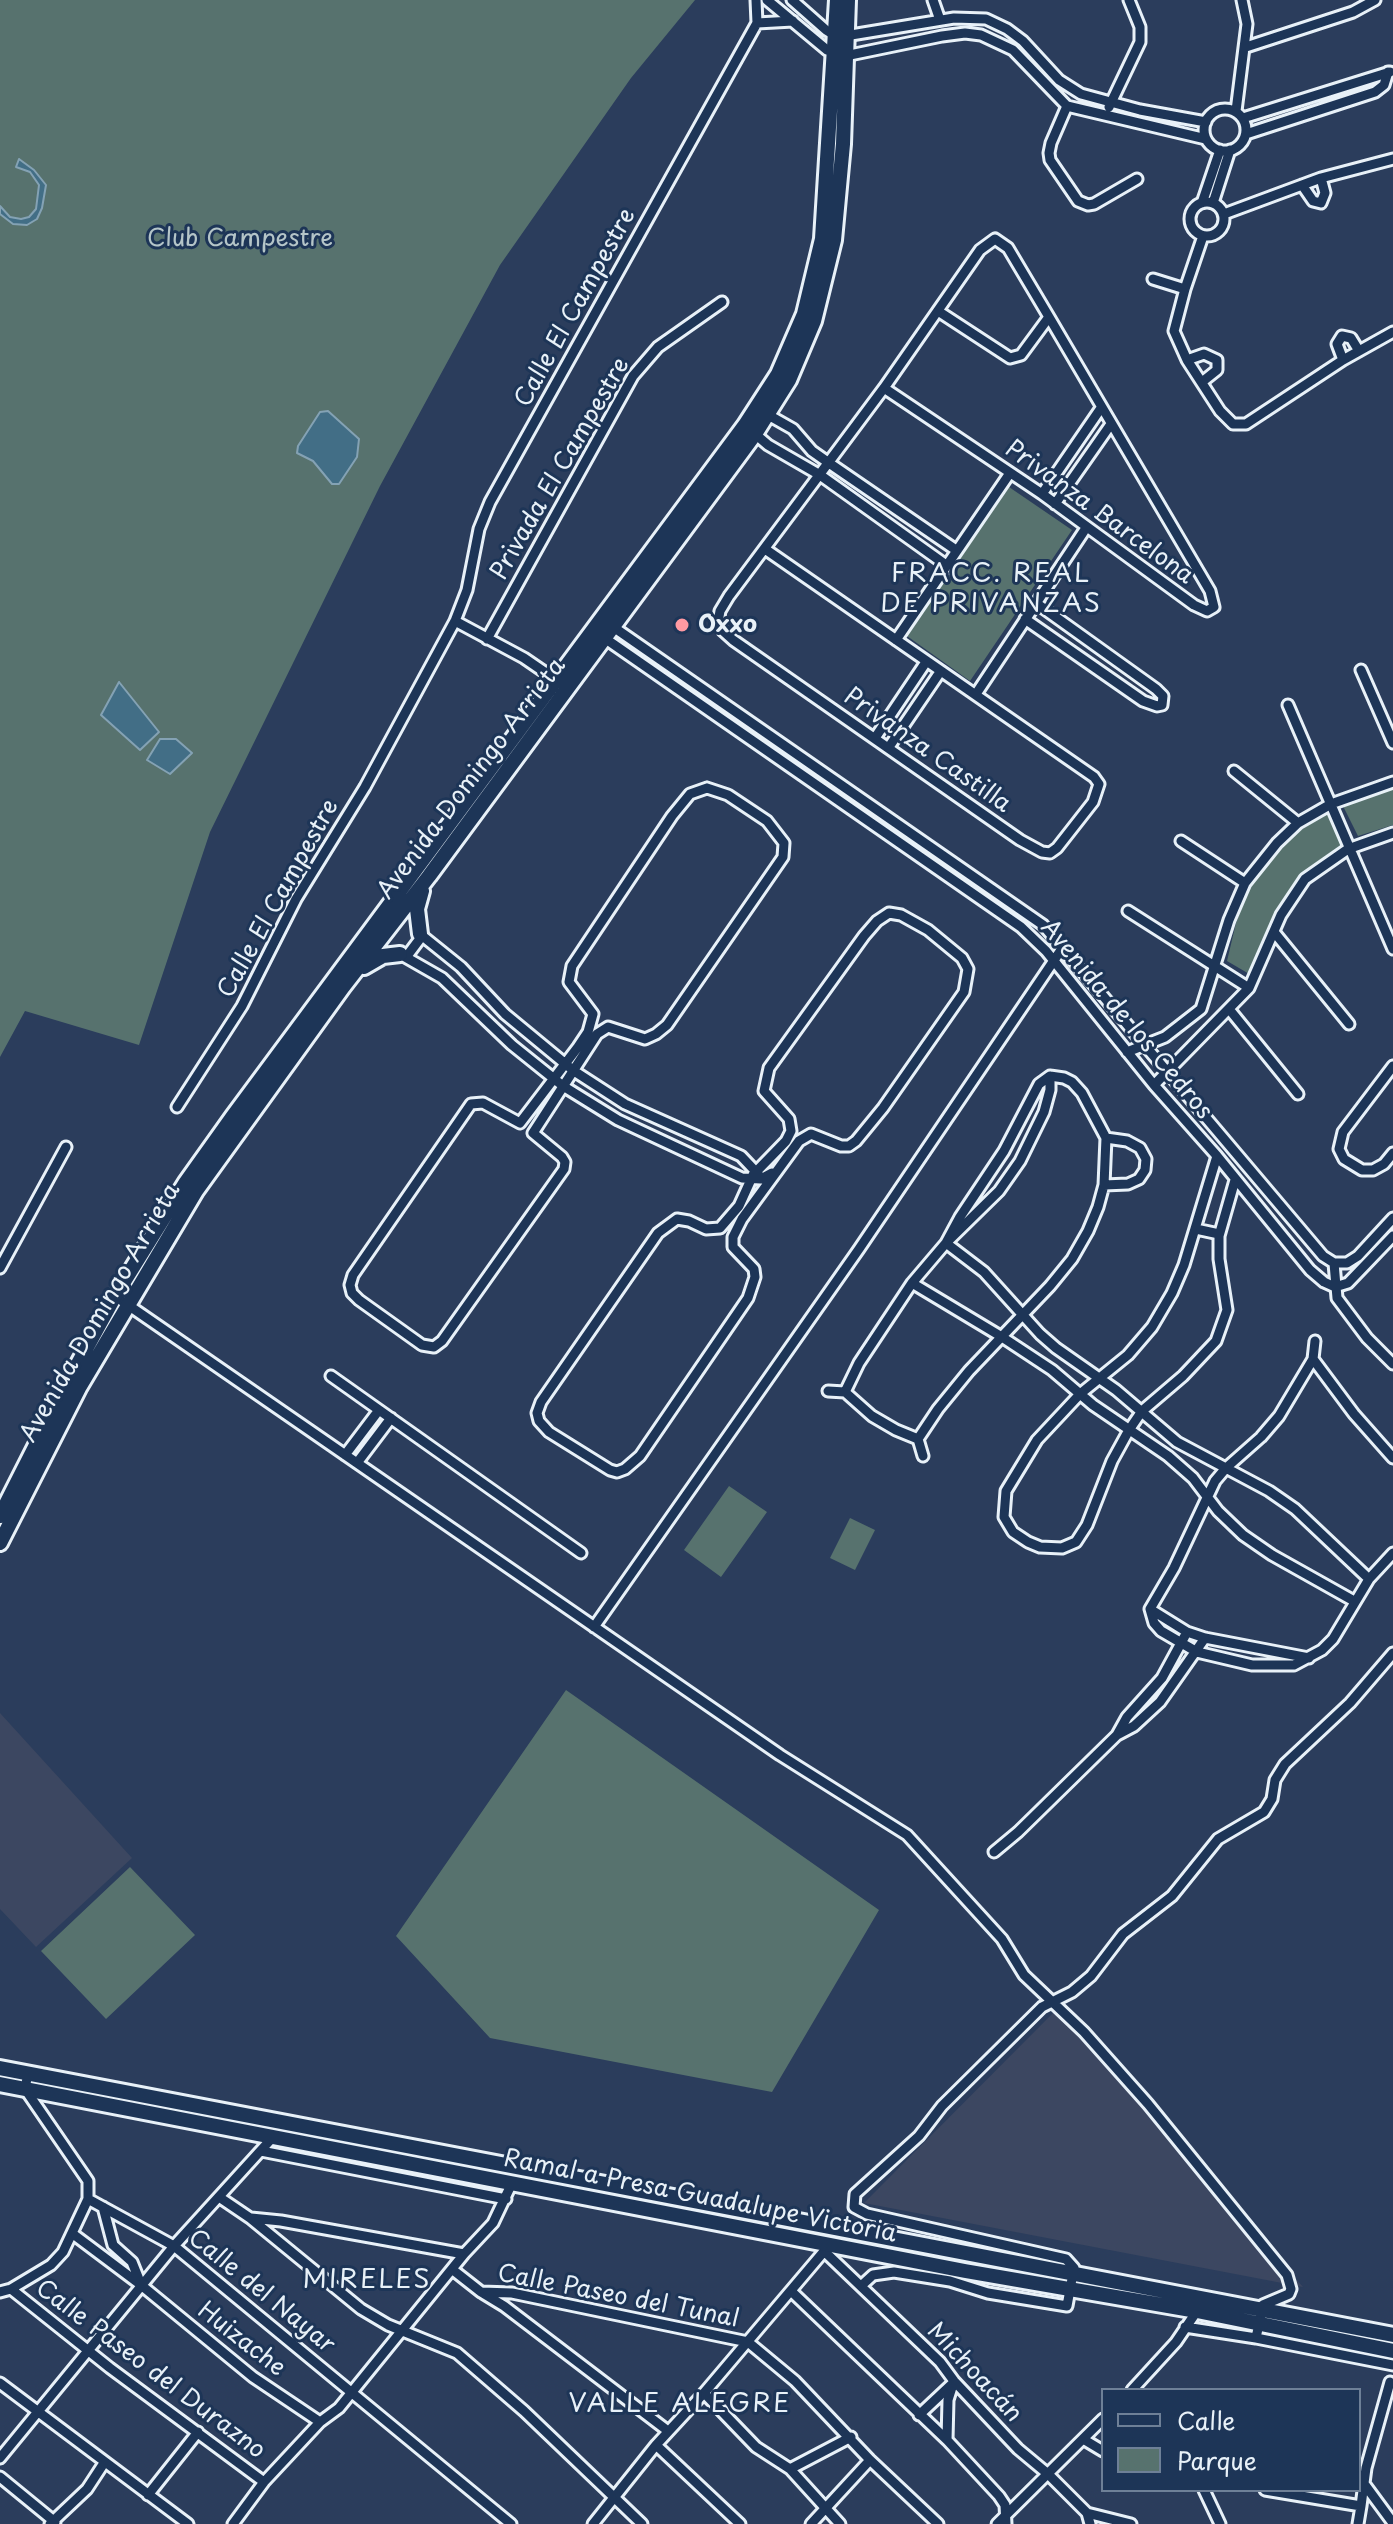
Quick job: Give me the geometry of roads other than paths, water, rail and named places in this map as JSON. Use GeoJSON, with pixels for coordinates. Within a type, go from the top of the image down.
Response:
{"type":"FeatureCollection","features":[{"type":"Feature","properties":{"kind":"main road","name":"Avenida Domingo Arrieta"},"geometry":{"type":"LineString","coordinates":[[0,1516],[121,1300],[180,1215],[237,1120],[750,430],[804,348],[829,268],[839,204],[840,35],[837,0]]}},
{"type":"Feature","properties":{"kind":"main road","name":"Avenida Domingo Arrieta"},"geometry":{"type":"LineString","coordinates":[[840,35],[848,0]]}},
{"type":"Feature","properties":{"kind":"main road","name":"Avenida Domingo Arrieta"},"geometry":{"type":"LineString","coordinates":[[237,1120],[343,987],[381,927],[429,876],[562,684]]}},
{"type":"Feature","properties":{"kind":"main road"},"geometry":{"type":"LineString","coordinates":[[381,927],[421,935],[417,909],[429,876]]}},
{"type":"Feature","properties":{"kind":"main road"},"geometry":{"type":"LineString","coordinates":[[381,927],[404,955]]}},
{"type":"Feature","properties":{"kind":"main road"},"geometry":{"type":"LineString","coordinates":[[343,987],[373,959],[404,955]]}},
{"type":"Feature","properties":{"kind":"main road","name":"Avenida Domingo Arrieta"},"geometry":{"type":"LineString","coordinates":[[0,1543],[74,1385]]}},
{"type":"Feature","properties":{"kind":"main road","name":"Ramal a Presa Guadalupe Victoria"},"geometry":{"type":"LineString","coordinates":[[0,2068],[349,2143],[512,2183],[827,2248],[1197,2311],[1393,2351]]}},
{"type":"Feature","properties":{"kind":"main road","name":"Ramal a Presa Guadalupe Victoria"},"geometry":{"type":"LineString","coordinates":[[0,2084],[274,2136],[349,2143],[970,2253],[1074,2275],[1258,2324],[1393,2335]]}},
{"type":"Feature","properties":{"kind":"street"},"geometry":{"type":"LineString","coordinates":[[756,0],[757,23],[793,21]]}},
{"type":"Feature","properties":{"kind":"street"},"geometry":{"type":"LineString","coordinates":[[767,0],[839,55],[942,36],[975,34],[1000,42],[1013,50],[1067,106],[1206,139],[1225,150]]}},
{"type":"Feature","properties":{"kind":"street"},"geometry":{"type":"LineString","coordinates":[[792,0],[840,35],[940,20],[986,19],[1023,41],[1059,80],[1081,94],[1206,122]]}},
{"type":"Feature","properties":{"kind":"street"},"geometry":{"type":"LineString","coordinates":[[933,0],[940,20]]}},
{"type":"Feature","properties":{"kind":"street"},"geometry":{"type":"LineString","coordinates":[[1105,116],[1140,42],[1140,27],[1129,0]]}},
{"type":"Feature","properties":{"kind":"street"},"geometry":{"type":"LineString","coordinates":[[1242,0],[1247,24],[1240,115],[1246,134]]}},
{"type":"Feature","properties":{"kind":"street"},"geometry":{"type":"LineString","coordinates":[[1246,47],[1353,12],[1375,0]]}},
{"type":"Feature","properties":{"kind":"street"},"geometry":{"type":"LineString","coordinates":[[974,18],[975,34]]}},
{"type":"Feature","properties":{"kind":"street","name":"Calle El Campestre"},"geometry":{"type":"LineString","coordinates":[[177,1107],[242,1006],[296,899],[365,787],[455,621],[467,590],[479,529],[490,502],[757,23]]}},
{"type":"Feature","properties":{"kind":"street"},"geometry":{"type":"LineString","coordinates":[[1206,139],[1206,122],[1218,110],[1240,115],[1390,72]]}},
{"type":"Feature","properties":{"kind":"street"},"geometry":{"type":"LineString","coordinates":[[1224,214],[1221,230],[1213,236],[1203,236],[1193,229],[1190,220],[1193,209],[1202,203],[1225,150],[1240,145],[1246,134],[1375,92],[1384,85],[1390,72]]}},
{"type":"Feature","properties":{"kind":"street"},"geometry":{"type":"LineString","coordinates":[[1067,106],[1049,153],[1050,160],[1078,201],[1094,204],[1137,179]]}},
{"type":"Feature","properties":{"kind":"street"},"geometry":{"type":"LineString","coordinates":[[1213,203],[1225,150]]}},
{"type":"Feature","properties":{"kind":"street"},"geometry":{"type":"LineString","coordinates":[[1224,214],[1321,178],[1393,159]]}},
{"type":"Feature","properties":{"kind":"street"},"geometry":{"type":"LineString","coordinates":[[1302,185],[1313,201],[1321,203],[1325,193],[1321,178]]}},
{"type":"Feature","properties":{"kind":"street"},"geometry":{"type":"LineString","coordinates":[[1202,203],[1213,203],[1224,214]]}},
{"type":"Feature","properties":{"kind":"street"},"geometry":{"type":"LineString","coordinates":[[1203,236],[1174,331],[1187,360],[1227,420],[1239,425],[1393,332]]}},
{"type":"Feature","properties":{"kind":"street","name":"Privanza Castilla"},"geometry":{"type":"LineString","coordinates":[[765,549],[1084,769],[1099,784],[1093,802],[1057,848],[1050,853],[1042,852],[1020,840],[723,631],[718,622],[720,611],[765,549],[884,388],[980,250],[995,239]]}},
{"type":"Feature","properties":{"kind":"street","name":"Privanza Barcelona"},"geometry":{"type":"LineString","coordinates":[[884,388],[1042,494],[1194,605],[1207,611],[1214,607],[1210,591],[1008,248],[995,239]]}},
{"type":"Feature","properties":{"kind":"street"},"geometry":{"type":"LineString","coordinates":[[1153,279],[1185,289]]}},
{"type":"Feature","properties":{"kind":"street","name":"Privada El Campestre"},"geometry":{"type":"LineString","coordinates":[[487,639],[638,369],[658,347],[722,302]]}},
{"type":"Feature","properties":{"kind":"street"},"geometry":{"type":"LineString","coordinates":[[938,311],[1010,358],[1026,350],[1049,317]]}},
{"type":"Feature","properties":{"kind":"street"},"geometry":{"type":"LineString","coordinates":[[1343,360],[1337,344],[1342,336],[1351,338],[1359,351]]}},
{"type":"Feature","properties":{"kind":"street"},"geometry":{"type":"LineString","coordinates":[[1187,360],[1204,354],[1217,360],[1217,370],[1202,382]]}},
{"type":"Feature","properties":{"kind":"street"},"geometry":{"type":"LineString","coordinates":[[1042,494],[1101,408]]}},
{"type":"Feature","properties":{"kind":"street"},"geometry":{"type":"LineString","coordinates":[[763,412],[793,429],[829,463],[956,550]]}},
{"type":"Feature","properties":{"kind":"street"},"geometry":{"type":"LineString","coordinates":[[1055,504],[1111,424]]}},
{"type":"Feature","properties":{"kind":"street"},"geometry":{"type":"LineString","coordinates":[[750,430],[820,475],[946,565]]}},
{"type":"Feature","properties":{"kind":"street"},"geometry":{"type":"LineString","coordinates":[[792,458],[804,441]]}},
{"type":"Feature","properties":{"kind":"street"},"geometry":{"type":"LineString","coordinates":[[896,640],[1010,473]]}},
{"type":"Feature","properties":{"kind":"street"},"geometry":{"type":"LineString","coordinates":[[976,694],[1086,528]]}},
{"type":"Feature","properties":{"kind":"street"},"geometry":{"type":"LineString","coordinates":[[1025,619],[1143,701],[1162,705],[1163,696],[1156,689],[1036,603]]}},
{"type":"Feature","properties":{"kind":"street"},"geometry":{"type":"LineString","coordinates":[[455,621],[524,658],[562,684]]}},
{"type":"Feature","properties":{"kind":"street","name":"Avenida de los Cedros"},"geometry":{"type":"LineString","coordinates":[[603,629],[1030,914],[1063,947],[1305,1237],[1334,1263]]}},
{"type":"Feature","properties":{"kind":"street","name":"Avenida de los Cedros"},"geometry":{"type":"LineString","coordinates":[[603,629],[1021,927],[1053,961],[1310,1270],[1335,1287]]}},
{"type":"Feature","properties":{"kind":"street"},"geometry":{"type":"LineString","coordinates":[[875,738],[926,662]]}},
{"type":"Feature","properties":{"kind":"street"},"geometry":{"type":"LineString","coordinates":[[1361,670],[1393,743]]}},
{"type":"Feature","properties":{"kind":"street"},"geometry":{"type":"LineString","coordinates":[[889,747],[940,672]]}},
{"type":"Feature","properties":{"kind":"street"},"geometry":{"type":"LineString","coordinates":[[1288,705],[1393,949]]}},
{"type":"Feature","properties":{"kind":"street"},"geometry":{"type":"LineString","coordinates":[[1234,771],[1298,823]]}},
{"type":"Feature","properties":{"kind":"street"},"geometry":{"type":"LineString","coordinates":[[1127,1052],[1165,1037],[1201,1009],[1229,920],[1245,883],[1277,843],[1298,823],[1331,804],[1393,782]]}},
{"type":"Feature","properties":{"kind":"street"},"geometry":{"type":"LineString","coordinates":[[707,788],[717,790],[767,821],[784,843],[783,857],[667,1025],[645,1039],[616,1028],[603,1029],[591,1042],[574,1071],[533,1133],[562,1157],[564,1169],[442,1341],[434,1347],[422,1345],[359,1300],[352,1293],[350,1285],[353,1275],[471,1104],[483,1103],[520,1123],[588,1032],[593,1014],[569,982],[572,966],[690,794],[707,788]]}},
{"type":"Feature","properties":{"kind":"street"},"geometry":{"type":"LineString","coordinates":[[1154,1085],[1249,988],[1293,895],[1305,879],[1348,849],[1393,833]]}},
{"type":"Feature","properties":{"kind":"street"},"geometry":{"type":"LineString","coordinates":[[1181,841],[1245,883]]}},
{"type":"Feature","properties":{"kind":"street"},"geometry":{"type":"LineString","coordinates":[[1128,911],[1249,988]]}},
{"type":"Feature","properties":{"kind":"street"},"geometry":{"type":"LineString","coordinates":[[756,1201],[756,1177],[741,1156],[625,1104],[574,1071],[505,1014],[461,967],[421,935],[404,955],[442,978],[512,1045],[563,1086],[653,1139],[756,1177],[772,1174],[806,1136],[819,1136],[841,1146],[849,1146],[856,1141],[883,1108],[964,992],[968,969],[962,958],[928,930],[901,915],[889,913],[877,921],[769,1068],[764,1091],[789,1119],[791,1131],[756,1177],[739,1206],[720,1228],[706,1229],[677,1219],[649,1243],[541,1402],[537,1413],[539,1421],[549,1432],[610,1470],[617,1472],[625,1469],[640,1456],[748,1298],[755,1277],[754,1269],[733,1247],[733,1237],[784,1161]]}},
{"type":"Feature","properties":{"kind":"street"},"geometry":{"type":"LineString","coordinates":[[1274,932],[1349,1024]]}},
{"type":"Feature","properties":{"kind":"street"},"geometry":{"type":"LineString","coordinates":[[594,1627],[859,1249],[1063,947]]}},
{"type":"Feature","properties":{"kind":"street"},"geometry":{"type":"LineString","coordinates":[[1229,1009],[1298,1094]]}},
{"type":"Feature","properties":{"kind":"street"},"geometry":{"type":"LineString","coordinates":[[1191,1019],[1202,1034]]}},
{"type":"Feature","properties":{"kind":"street"},"geometry":{"type":"LineString","coordinates":[[1393,1066],[1343,1132],[1339,1149],[1344,1159],[1362,1170],[1373,1170],[1384,1164],[1393,1153]]}},
{"type":"Feature","properties":{"kind":"street"},"geometry":{"type":"LineString","coordinates":[[918,1439],[953,1390],[1072,1259],[1088,1231],[1104,1185],[1106,1138],[1082,1093],[1072,1082],[1050,1076]]}},
{"type":"Feature","properties":{"kind":"street"},"geometry":{"type":"LineString","coordinates":[[845,1392],[859,1363],[912,1283],[946,1243],[999,1191],[1020,1161],[1044,1112],[1050,1076]]}},
{"type":"Feature","properties":{"kind":"street"},"geometry":{"type":"LineString","coordinates":[[946,1243],[1004,1151],[1039,1084],[1050,1076]]}},
{"type":"Feature","properties":{"kind":"street"},"geometry":{"type":"LineString","coordinates":[[1104,1185],[1128,1184],[1139,1179],[1145,1170],[1146,1159],[1140,1148],[1127,1141],[1106,1138]]}},
{"type":"Feature","properties":{"kind":"street"},"geometry":{"type":"LineString","coordinates":[[0,1268],[66,1147]]}},
{"type":"Feature","properties":{"kind":"street"},"geometry":{"type":"LineString","coordinates":[[1217,1156],[1196,1229],[1172,1293],[1152,1327],[1128,1355],[1080,1394],[1037,1440],[1006,1491],[1004,1517],[1013,1532],[1040,1547],[1062,1548],[1076,1542],[1087,1525],[1112,1461],[1142,1411],[1201,1359],[1216,1341],[1227,1310],[1219,1259],[1219,1234],[1235,1180]]}},
{"type":"Feature","properties":{"kind":"street"},"geometry":{"type":"LineString","coordinates":[[1393,1218],[1358,1256],[1347,1263],[1334,1263],[1337,1298],[1347,1314],[1393,1364]]}},
{"type":"Feature","properties":{"kind":"street"},"geometry":{"type":"LineString","coordinates":[[1196,1229],[1219,1234]]}},
{"type":"Feature","properties":{"kind":"street"},"geometry":{"type":"LineString","coordinates":[[1335,1287],[1348,1283],[1393,1236]]}},
{"type":"Feature","properties":{"kind":"street"},"geometry":{"type":"LineString","coordinates":[[946,1243],[984,1272],[1056,1348],[1142,1411],[1177,1442],[1269,1491],[1295,1509],[1369,1579]]}},
{"type":"Feature","properties":{"kind":"street"},"geometry":{"type":"LineString","coordinates":[[912,1283],[1052,1370],[1080,1394],[1168,1456],[1193,1478],[1243,1535],[1354,1601]]}},
{"type":"Feature","properties":{"kind":"street"},"geometry":{"type":"LineString","coordinates":[[121,1300],[790,1762],[907,1835],[1002,1939],[1024,1975],[1054,2001],[1148,2104],[1287,2275],[1291,2289],[1289,2294],[1258,2324]]}},
{"type":"Feature","properties":{"kind":"street"},"geometry":{"type":"LineString","coordinates":[[1315,1341],[1313,1359],[1279,1416],[1226,1468],[1207,1497],[1174,1568],[1150,1609],[1154,1623],[1181,1645],[1197,1652],[1252,1665],[1294,1665],[1310,1658],[1333,1639],[1369,1579],[1393,1553]]}},
{"type":"Feature","properties":{"kind":"street"},"geometry":{"type":"LineString","coordinates":[[1313,1359],[1354,1414],[1393,1458]]}},
{"type":"Feature","properties":{"kind":"street"},"geometry":{"type":"LineString","coordinates":[[331,1376],[581,1553]]}},
{"type":"Feature","properties":{"kind":"street"},"geometry":{"type":"LineString","coordinates":[[828,1391],[845,1392],[872,1416],[918,1439],[923,1456]]}},
{"type":"Feature","properties":{"kind":"street"},"geometry":{"type":"LineString","coordinates":[[345,1455],[379,1410]]}},
{"type":"Feature","properties":{"kind":"street"},"geometry":{"type":"LineString","coordinates":[[357,1463],[391,1418]]}},
{"type":"Feature","properties":{"kind":"street"},"geometry":{"type":"LineString","coordinates":[[1150,1609],[1187,1632],[1205,1638],[1310,1658]]}},
{"type":"Feature","properties":{"kind":"street"},"geometry":{"type":"LineString","coordinates":[[1117,1735],[1127,1717],[1162,1678],[1187,1632]]}},
{"type":"Feature","properties":{"kind":"street"},"geometry":{"type":"LineString","coordinates":[[994,1852],[1117,1735],[1134,1726],[1160,1702],[1205,1638]]}},
{"type":"Feature","properties":{"kind":"street"},"geometry":{"type":"LineString","coordinates":[[861,2286],[873,2275],[894,2272],[950,2281],[988,2293],[1067,2306],[1074,2268],[1066,2259],[857,2211],[855,2194],[919,2136],[942,2106],[1042,2007],[1072,1992],[1091,1976],[1123,1934],[1172,1896],[1218,1839],[1264,1812],[1272,1799],[1275,1780],[1285,1764],[1350,1703],[1393,1653]]}},
{"type":"Feature","properties":{"kind":"street"},"geometry":{"type":"LineString","coordinates":[[0,2292],[11,2289],[51,2265],[63,2252],[88,2199],[88,2181],[25,2089],[28,2073]]}},
{"type":"Feature","properties":{"kind":"street"},"geometry":{"type":"LineString","coordinates":[[0,2458],[174,2246],[274,2136]]}},
{"type":"Feature","properties":{"kind":"street"},"geometry":{"type":"LineString","coordinates":[[344,2167],[349,2143]]}},
{"type":"Feature","properties":{"kind":"street"},"geometry":{"type":"LineString","coordinates":[[261,2151],[506,2199]]}},
{"type":"Feature","properties":{"kind":"street"},"geometry":{"type":"LineString","coordinates":[[233,2524],[264,2482],[320,2422],[339,2408],[464,2254],[493,2223],[512,2183]]}},
{"type":"Feature","properties":{"kind":"street"},"geometry":{"type":"LineString","coordinates":[[219,2197],[250,2218],[361,2309],[388,2325],[457,2353],[642,2524]]}},
{"type":"Feature","properties":{"kind":"street","name":"Calle del Nayar"},"geometry":{"type":"LineString","coordinates":[[88,2199],[174,2246],[511,2524]]}},
{"type":"Feature","properties":{"kind":"street"},"geometry":{"type":"LineString","coordinates":[[103,2207],[113,2245],[132,2262],[141,2285]]}},
{"type":"Feature","properties":{"kind":"street"},"geometry":{"type":"LineString","coordinates":[[250,2218],[464,2254]]}},
{"type":"Feature","properties":{"kind":"street"},"geometry":{"type":"LineString","coordinates":[[73,2234],[141,2285]]}},
{"type":"Feature","properties":{"kind":"street"},"geometry":{"type":"LineString","coordinates":[[593,2524],[656,2445],[827,2248]]}},
{"type":"Feature","properties":{"kind":"street","name":"Michoacán"},"geometry":{"type":"LineString","coordinates":[[827,2248],[861,2286],[940,2362],[1018,2449],[1087,2513],[1090,2524]]}},
{"type":"Feature","properties":{"kind":"street"},"geometry":{"type":"LineString","coordinates":[[453,2270],[668,2431]]}},
{"type":"Feature","properties":{"kind":"street","name":"Huizache"},"geometry":{"type":"LineString","coordinates":[[141,2285],[253,2377],[320,2422]]}},
{"type":"Feature","properties":{"kind":"street","name":"Calle Paseo del Durazno"},"geometry":{"type":"LineString","coordinates":[[11,2289],[89,2352],[264,2482]]}},
{"type":"Feature","properties":{"kind":"street"},"geometry":{"type":"LineString","coordinates":[[791,2291],[947,2440],[999,2496],[1005,2505],[1003,2522]]}},
{"type":"Feature","properties":{"kind":"street","name":"Calle Paseo del Tunal"},"geometry":{"type":"LineString","coordinates":[[481,2292],[512,2293],[748,2342]]}},
{"type":"Feature","properties":{"kind":"street"},"geometry":{"type":"LineString","coordinates":[[1134,2388],[1197,2311]]}},
{"type":"Feature","properties":{"kind":"street"},"geometry":{"type":"LineString","coordinates":[[1185,2327],[1258,2324],[1393,2365]]}},
{"type":"Feature","properties":{"kind":"street"},"geometry":{"type":"LineString","coordinates":[[748,2342],[795,2381],[870,2460],[938,2524]]}},
{"type":"Feature","properties":{"kind":"street"},"geometry":{"type":"LineString","coordinates":[[1358,2524],[1366,2468],[1391,2384],[1371,2347]]}},
{"type":"Feature","properties":{"kind":"street"},"geometry":{"type":"LineString","coordinates":[[919,2415],[954,2381]]}},
{"type":"Feature","properties":{"kind":"street"},"geometry":{"type":"LineString","coordinates":[[947,2440],[948,2400],[954,2381]]}},
{"type":"Feature","properties":{"kind":"street"},"geometry":{"type":"LineString","coordinates":[[0,2383],[188,2524]]}},
{"type":"Feature","properties":{"kind":"street"},"geometry":{"type":"LineString","coordinates":[[704,2393],[756,2447],[790,2469],[840,2524]]}},
{"type":"Feature","properties":{"kind":"street"},"geometry":{"type":"LineString","coordinates":[[1003,2522],[1101,2421]]}},
{"type":"Feature","properties":{"kind":"street"},"geometry":{"type":"LineString","coordinates":[[148,2495],[198,2432]]}},
{"type":"Feature","properties":{"kind":"street"},"geometry":{"type":"LineString","coordinates":[[790,2469],[851,2437]]}},
{"type":"Feature","properties":{"kind":"street"},"geometry":{"type":"LineString","coordinates":[[1083,2439],[1101,2450]]}},
{"type":"Feature","properties":{"kind":"street"},"geometry":{"type":"LineString","coordinates":[[1361,2439],[1373,2441]]}},
{"type":"Feature","properties":{"kind":"street"},"geometry":{"type":"LineString","coordinates":[[656,2445],[740,2524]]}},
{"type":"Feature","properties":{"kind":"street"},"geometry":{"type":"LineString","coordinates":[[811,2524],[870,2460]]}},
{"type":"Feature","properties":{"kind":"street"},"geometry":{"type":"LineString","coordinates":[[0,2477],[54,2523],[87,2489],[104,2463]]}},
{"type":"Feature","properties":{"kind":"street"},"geometry":{"type":"LineString","coordinates":[[1365,2485],[1393,2523]]}},
{"type":"Feature","properties":{"kind":"street"},"geometry":{"type":"LineString","coordinates":[[1205,2492],[1220,2524]]}},
{"type":"Feature","properties":{"kind":"street"},"geometry":{"type":"LineString","coordinates":[[1277,2492],[1361,2506]]}},
{"type":"Feature","properties":{"kind":"street"},"geometry":{"type":"LineString","coordinates":[[1087,2513],[1131,2524]]}},
{"type":"Feature","properties":{"kind":"place","name":"Oxxo"},"geometry":{"type":"Point","coordinates":[682,625]}},
{"type":"Feature","properties":{"kind":"district","name":"FRACC. REAL DE PRIVANZAS"},"geometry":{"type":"Point","coordinates":[991,590]}},
{"type":"Feature","properties":{"kind":"district","name":"MIRELES"},"geometry":{"type":"Point","coordinates":[367,2281]}},
{"type":"Feature","properties":{"kind":"district","name":"VALLE ALEGRE"},"geometry":{"type":"Point","coordinates":[680,2405]}},
{"type":"Feature","properties":{"kind":"park label","name":"Club Campestre"},"geometry":{"type":"Point","coordinates":[240,239]}}]}
